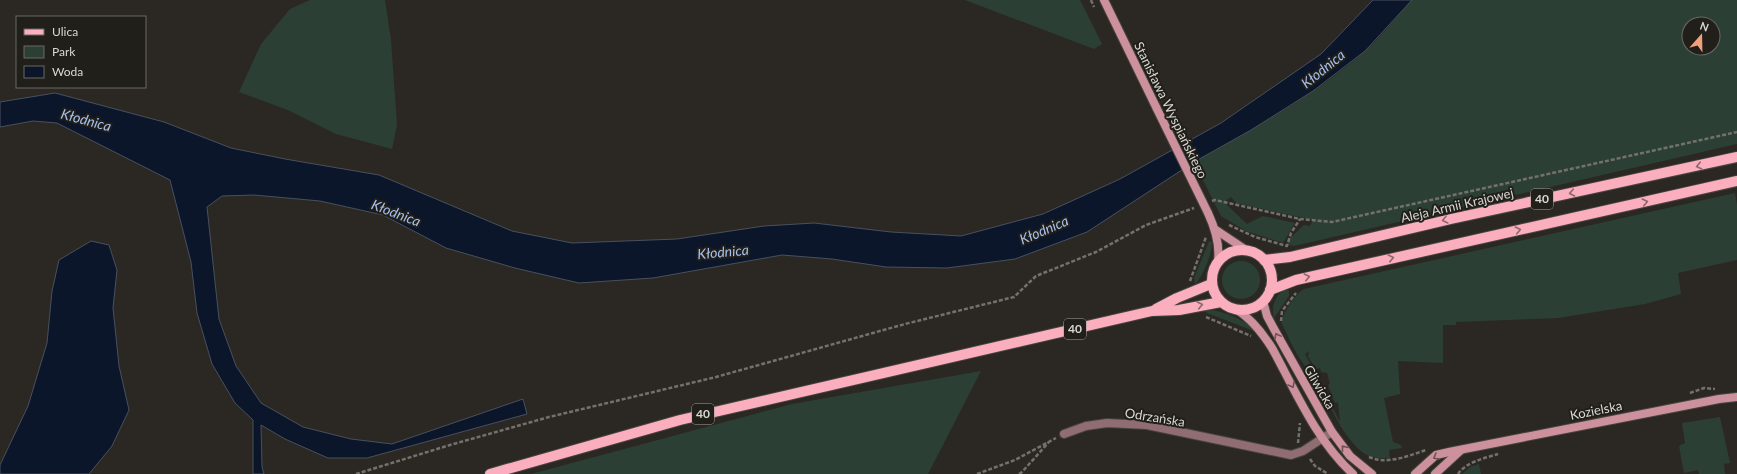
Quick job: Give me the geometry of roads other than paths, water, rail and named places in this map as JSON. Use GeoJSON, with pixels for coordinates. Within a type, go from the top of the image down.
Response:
{"type":"FeatureCollection","features":[{"type":"Feature","properties":{"kind":"main road","name":"Stanisława Wyspiańskiego"},"geometry":{"type":"LineString","coordinates":[[1104,0],[1216,230],[1219,253],[1218,261]]}},
{"type":"Feature","properties":{"kind":"main road","name":"Aleja Armii Krajowej"},"geometry":{"type":"LineString","coordinates":[[1264,260],[1290,257],[1451,219],[1737,158]]}},
{"type":"Feature","properties":{"kind":"main road","name":"40"},"geometry":{"type":"LineString","coordinates":[[1270,290],[1296,280],[1737,181]]}},
{"type":"Feature","properties":{"kind":"main road"},"geometry":{"type":"LineString","coordinates":[[1216,230],[1246,250],[1259,255],[1269,267],[1271,274],[1270,290],[1263,301],[1256,307],[1246,310],[1237,310],[1221,302],[1214,293],[1212,275],[1218,261],[1229,252],[1246,250]]}},
{"type":"Feature","properties":{"kind":"main road","name":"40"},"geometry":{"type":"LineString","coordinates":[[1152,311],[1177,298],[1212,284]]}},
{"type":"Feature","properties":{"kind":"main road","name":"Gliwicka"},"geometry":{"type":"LineString","coordinates":[[1263,301],[1267,316],[1332,432],[1350,456],[1372,474]]}},
{"type":"Feature","properties":{"kind":"main road","name":"40"},"geometry":{"type":"LineString","coordinates":[[490,474],[680,420],[1152,311],[1179,310],[1221,302]]}},
{"type":"Feature","properties":{"kind":"main road","name":"Gliwicka"},"geometry":{"type":"LineString","coordinates":[[1237,310],[1263,334],[1322,440],[1341,463],[1353,474]]}},
{"type":"Feature","properties":{"kind":"main road","name":"Kozielska"},"geometry":{"type":"LineString","coordinates":[[1415,474],[1436,455],[1719,399],[1737,397]]}},
{"type":"Feature","properties":{"kind":"main road"},"geometry":{"type":"LineString","coordinates":[[1435,474],[1461,450]]}},
{"type":"Feature","properties":{"kind":"street","name":"Odrzańska"},"geometry":{"type":"LineString","coordinates":[[1064,434],[1086,426],[1100,424],[1140,424],[1291,455],[1303,451],[1322,440],[1332,432]]}},
{"type":"Feature","properties":{"kind":"water","name":"Kłodnica"},"geometry":{"type":"Polygon","coordinates":[[[1373,0],[1412,0],[1365,51],[1313,91],[1251,130],[1194,162],[1087,232],[1015,259],[947,268],[886,267],[832,259],[782,255],[653,278],[579,283],[515,268],[446,248],[383,215],[320,201],[254,195],[222,196],[207,207],[219,319],[236,366],[261,403],[303,427],[351,439],[392,444],[523,399],[527,414],[367,458],[328,458],[285,439],[261,425],[262,467],[264,474],[253,474],[253,420],[235,403],[212,364],[197,313],[191,262],[170,180],[57,123],[33,121],[0,127],[0,102],[55,93],[164,122],[231,148],[379,175],[512,231],[572,243],[677,239],[764,226],[814,223],[891,232],[961,236],[1043,214],[1120,179],[1221,123],[1321,54],[1373,0]]]}},
{"type":"Feature","properties":{"kind":"water"},"geometry":{"type":"Polygon","coordinates":[[[91,241],[109,245],[117,270],[113,308],[119,366],[129,410],[112,446],[89,474],[0,474],[0,465],[28,406],[47,343],[52,291],[59,260],[91,241]]]}}]}
